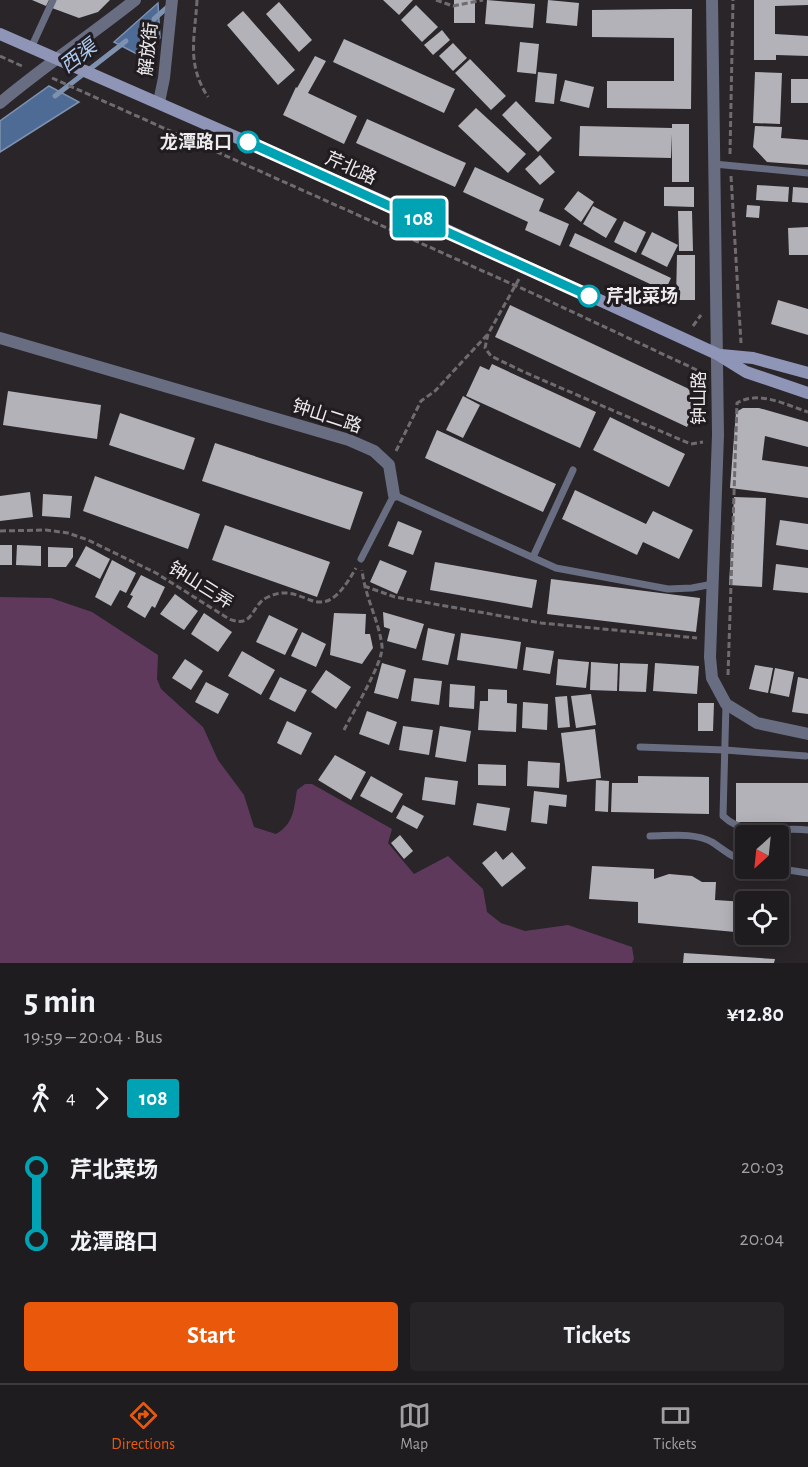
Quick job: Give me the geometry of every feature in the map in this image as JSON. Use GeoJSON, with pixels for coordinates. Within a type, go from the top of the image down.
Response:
{"type":"FeatureCollection","features":[{"type":"Feature","properties":{"kind":"main road","name":"芹北路"},"geometry":{"type":"LineString","coordinates":[[0,34],[159,102],[525,266],[717,354],[746,372],[808,393]]}},
{"type":"Feature","properties":{"kind":"main road","name":"芹北路"},"geometry":{"type":"LineString","coordinates":[[717,354],[753,358],[808,372]]}},
{"type":"Feature","properties":{"kind":"street"},"geometry":{"type":"LineString","coordinates":[[0,103],[37,72],[83,41],[135,0]]}},
{"type":"Feature","properties":{"kind":"street","name":"解放街"},"geometry":{"type":"LineString","coordinates":[[159,102],[164,78],[172,0]]}},
{"type":"Feature","properties":{"kind":"street","name":"钟山路"},"geometry":{"type":"LineString","coordinates":[[712,0],[718,435],[711,641],[712,678],[726,704]]}},
{"type":"Feature","properties":{"kind":"street","name":"钟山二路"},"geometry":{"type":"LineString","coordinates":[[0,338],[349,440],[374,451],[389,465]]}},
{"type":"Feature","properties":{"kind":"street"},"geometry":{"type":"LineString","coordinates":[[389,465],[394,495]]}},
{"type":"Feature","properties":{"kind":"street"},"geometry":{"type":"LineString","coordinates":[[726,704],[757,723],[808,734]]}},
{"type":"Feature","properties":{"kind":"lane"},"geometry":{"type":"LineString","coordinates":[[31,48],[53,0]]}},
{"type":"Feature","properties":{"kind":"lane"},"geometry":{"type":"LineString","coordinates":[[714,164],[808,173]]}},
{"type":"Feature","properties":{"kind":"lane"},"geometry":{"type":"LineString","coordinates":[[533,557],[573,470]]}},
{"type":"Feature","properties":{"kind":"lane"},"geometry":{"type":"LineString","coordinates":[[362,559],[394,495],[556,567],[668,589],[713,584]]}},
{"type":"Feature","properties":{"kind":"lane"},"geometry":{"type":"LineString","coordinates":[[726,704],[723,816],[738,827],[763,831],[808,830]]}},
{"type":"Feature","properties":{"kind":"lane"},"geometry":{"type":"LineString","coordinates":[[640,747],[806,756]]}},
{"type":"Feature","properties":{"kind":"lane"},"geometry":{"type":"LineString","coordinates":[[650,836],[694,836],[710,842],[735,858]]}},
{"type":"Feature","properties":{"kind":"lane"},"geometry":{"type":"LineString","coordinates":[[789,870],[808,873]]}},
{"type":"Feature","properties":{"kind":"path"},"geometry":{"type":"LineString","coordinates":[[196,0],[193,60],[198,82],[208,97]]}},
{"type":"Feature","properties":{"kind":"path"},"geometry":{"type":"LineString","coordinates":[[436,0],[453,6],[483,0]]}},
{"type":"Feature","properties":{"kind":"path"},"geometry":{"type":"LineString","coordinates":[[0,56],[515,285],[699,371],[707,381]]}},
{"type":"Feature","properties":{"kind":"path"},"geometry":{"type":"LineString","coordinates":[[389,465],[421,401],[435,391],[488,334],[525,266]]}},
{"type":"Feature","properties":{"kind":"path"},"geometry":{"type":"LineString","coordinates":[[488,334],[485,348],[491,356],[524,372],[691,444],[702,443],[718,435]]}},
{"type":"Feature","properties":{"kind":"path"},"geometry":{"type":"LineString","coordinates":[[726,704],[737,404],[744,399],[762,397],[808,412]]}},
{"type":"Feature","properties":{"kind":"path","name":"钟山三弄"},"geometry":{"type":"LineString","coordinates":[[0,531],[46,530],[68,533],[88,540],[156,573],[229,619],[238,622],[246,621],[264,598],[280,592],[318,602],[329,601],[336,597],[347,584],[362,559]]}},
{"type":"Feature","properties":{"kind":"path"},"geometry":{"type":"LineString","coordinates":[[344,730],[379,661],[382,648],[364,586],[362,559]]}},
{"type":"Feature","properties":{"kind":"path"},"geometry":{"type":"LineString","coordinates":[[364,586],[395,597],[541,623],[711,641]]}},
{"type":"Feature","properties":{"kind":"shaded area"},"geometry":{"type":"Polygon","coordinates":[[[0,597],[51,598],[92,612],[158,655],[157,679],[161,689],[203,727],[218,760],[244,795],[254,827],[276,834],[282,830],[292,815],[297,790],[305,784],[312,784],[392,829],[388,843],[414,874],[448,856],[483,889],[487,912],[501,923],[525,931],[568,925],[632,947],[634,959],[632,963],[0,963],[0,597]]]}},
{"type":"Feature","properties":{"kind":"water"},"geometry":{"type":"Polygon","coordinates":[[[158,3],[160,38],[139,55],[114,42],[158,3]]]}},
{"type":"Feature","properties":{"kind":"water"},"geometry":{"type":"Polygon","coordinates":[[[49,86],[79,102],[0,152],[0,121],[49,86]]]}},
{"type":"Feature","properties":{"kind":"building"},"geometry":{"type":"Polygon","coordinates":[[[32,0],[49,0],[46,6],[32,0]]]}},
{"type":"Feature","properties":{"kind":"building"},"geometry":{"type":"Polygon","coordinates":[[[56,0],[110,0],[98,12],[79,18],[52,8],[56,0]]]}},
{"type":"Feature","properties":{"kind":"building"},"geometry":{"type":"Polygon","coordinates":[[[383,0],[413,0],[399,15],[383,0]]]}},
{"type":"Feature","properties":{"kind":"building"},"geometry":{"type":"Polygon","coordinates":[[[454,0],[475,0],[475,23],[454,23],[454,0]]]}},
{"type":"Feature","properties":{"kind":"building"},"geometry":{"type":"Polygon","coordinates":[[[487,0],[535,4],[533,28],[485,24],[487,0]]]}},
{"type":"Feature","properties":{"kind":"building"},"geometry":{"type":"Polygon","coordinates":[[[548,0],[579,3],[577,26],[546,23],[548,0]]]}},
{"type":"Feature","properties":{"kind":"building"},"geometry":{"type":"Polygon","coordinates":[[[754,0],[808,0],[808,5],[775,6],[775,34],[808,36],[808,56],[776,55],[776,60],[754,60],[754,0]]]}},
{"type":"Feature","properties":{"kind":"building"},"geometry":{"type":"Polygon","coordinates":[[[279,2],[312,40],[299,52],[266,14],[279,2]]]}},
{"type":"Feature","properties":{"kind":"building"},"geometry":{"type":"Polygon","coordinates":[[[416,5],[438,27],[422,42],[401,20],[416,5]]]}},
{"type":"Feature","properties":{"kind":"building"},"geometry":{"type":"Polygon","coordinates":[[[692,9],[691,109],[607,108],[607,81],[674,81],[674,38],[592,37],[592,10],[692,9]]]}},
{"type":"Feature","properties":{"kind":"building"},"geometry":{"type":"Polygon","coordinates":[[[243,11],[295,70],[278,85],[227,25],[243,11]]]}},
{"type":"Feature","properties":{"kind":"building"},"geometry":{"type":"Polygon","coordinates":[[[442,30],[450,40],[433,55],[424,45],[442,30]]]}},
{"type":"Feature","properties":{"kind":"building"},"geometry":{"type":"Polygon","coordinates":[[[344,39],[455,89],[444,113],[333,62],[344,39]]]}},
{"type":"Feature","properties":{"kind":"building"},"geometry":{"type":"Polygon","coordinates":[[[520,42],[539,44],[536,74],[517,72],[520,42]]]}},
{"type":"Feature","properties":{"kind":"building"},"geometry":{"type":"Polygon","coordinates":[[[453,43],[467,58],[453,71],[439,56],[453,43]]]}},
{"type":"Feature","properties":{"kind":"building"},"geometry":{"type":"Polygon","coordinates":[[[315,56],[326,61],[308,93],[357,116],[344,144],[283,115],[296,87],[315,56]]]}},
{"type":"Feature","properties":{"kind":"building"},"geometry":{"type":"Polygon","coordinates":[[[470,59],[506,96],[491,110],[455,73],[470,59]]]}},
{"type":"Feature","properties":{"kind":"building"},"geometry":{"type":"Polygon","coordinates":[[[538,72],[557,74],[554,104],[535,102],[538,72]]]}},
{"type":"Feature","properties":{"kind":"building"},"geometry":{"type":"Polygon","coordinates":[[[755,72],[782,73],[780,124],[753,123],[755,72]]]}},
{"type":"Feature","properties":{"kind":"building"},"geometry":{"type":"Polygon","coordinates":[[[791,79],[808,79],[808,103],[791,103],[791,79]]]}},
{"type":"Feature","properties":{"kind":"building"},"geometry":{"type":"Polygon","coordinates":[[[565,80],[594,87],[589,108],[560,101],[565,80]]]}},
{"type":"Feature","properties":{"kind":"building"},"geometry":{"type":"Polygon","coordinates":[[[516,101],[552,138],[538,152],[502,115],[516,101]]]}},
{"type":"Feature","properties":{"kind":"building"},"geometry":{"type":"Polygon","coordinates":[[[476,108],[526,154],[508,173],[458,126],[476,108]]]}},
{"type":"Feature","properties":{"kind":"building"},"geometry":{"type":"Polygon","coordinates":[[[367,119],[466,163],[455,187],[356,143],[367,119]]]}},
{"type":"Feature","properties":{"kind":"building"},"geometry":{"type":"Polygon","coordinates":[[[672,124],[689,124],[689,182],[672,182],[672,134],[671,158],[579,156],[580,126],[672,128],[672,124]]]}},
{"type":"Feature","properties":{"kind":"building"},"geometry":{"type":"Polygon","coordinates":[[[755,126],[782,127],[781,138],[808,140],[808,165],[767,162],[753,147],[755,126]]]}},
{"type":"Feature","properties":{"kind":"building"},"geometry":{"type":"Polygon","coordinates":[[[540,155],[555,172],[540,185],[525,169],[540,155]]]}},
{"type":"Feature","properties":{"kind":"building"},"geometry":{"type":"Polygon","coordinates":[[[475,167],[544,199],[539,211],[569,224],[560,246],[525,230],[528,222],[463,192],[475,167]]]}},
{"type":"Feature","properties":{"kind":"building"},"geometry":{"type":"Polygon","coordinates":[[[757,185],[789,187],[788,202],[756,200],[757,185]]]}},
{"type":"Feature","properties":{"kind":"building"},"geometry":{"type":"Polygon","coordinates":[[[664,187],[694,187],[694,207],[664,206],[664,187]]]}},
{"type":"Feature","properties":{"kind":"building"},"geometry":{"type":"Polygon","coordinates":[[[793,187],[808,188],[808,203],[792,202],[793,187]]]}},
{"type":"Feature","properties":{"kind":"building"},"geometry":{"type":"Polygon","coordinates":[[[578,191],[594,202],[581,222],[564,209],[578,191]]]}},
{"type":"Feature","properties":{"kind":"building"},"geometry":{"type":"Polygon","coordinates":[[[747,205],[760,206],[759,218],[746,217],[747,205]]]}},
{"type":"Feature","properties":{"kind":"building"},"geometry":{"type":"Polygon","coordinates":[[[593,206],[617,219],[606,238],[583,224],[593,206]]]}},
{"type":"Feature","properties":{"kind":"building"},"geometry":{"type":"Polygon","coordinates":[[[678,211],[692,211],[693,251],[679,251],[678,211]]]}},
{"type":"Feature","properties":{"kind":"building"},"geometry":{"type":"Polygon","coordinates":[[[624,221],[646,232],[636,253],[614,242],[624,221]]]}},
{"type":"Feature","properties":{"kind":"building"},"geometry":{"type":"Polygon","coordinates":[[[808,227],[808,255],[789,255],[788,228],[808,227]]]}},
{"type":"Feature","properties":{"kind":"building"},"geometry":{"type":"Polygon","coordinates":[[[652,232],[678,245],[667,267],[641,254],[652,232]]]}},
{"type":"Feature","properties":{"kind":"building"},"geometry":{"type":"Polygon","coordinates":[[[575,233],[671,278],[665,291],[569,246],[575,233]]]}},
{"type":"Feature","properties":{"kind":"building"},"geometry":{"type":"Polygon","coordinates":[[[677,255],[695,255],[695,300],[676,300],[677,255]]]}},
{"type":"Feature","properties":{"kind":"building"},"geometry":{"type":"Polygon","coordinates":[[[778,300],[808,309],[808,335],[771,324],[778,300]]]}},
{"type":"Feature","properties":{"kind":"building"},"geometry":{"type":"Polygon","coordinates":[[[510,305],[689,389],[693,414],[687,427],[495,337],[510,305]]]}},
{"type":"Feature","properties":{"kind":"building"},"geometry":{"type":"Polygon","coordinates":[[[492,364],[596,412],[580,448],[466,396],[480,366],[489,370],[492,364]]]}},
{"type":"Feature","properties":{"kind":"building"},"geometry":{"type":"Polygon","coordinates":[[[8,391],[101,405],[97,439],[3,425],[8,391]]]}},
{"type":"Feature","properties":{"kind":"building"},"geometry":{"type":"Polygon","coordinates":[[[463,396],[480,405],[463,438],[446,430],[463,396]]]}},
{"type":"Feature","properties":{"kind":"building"},"geometry":{"type":"Polygon","coordinates":[[[743,408],[759,408],[808,422],[808,447],[765,436],[762,460],[808,467],[808,498],[730,488],[736,412],[743,408]]]}},
{"type":"Feature","properties":{"kind":"building"},"geometry":{"type":"Polygon","coordinates":[[[120,413],[195,438],[184,470],[109,445],[120,413]]]}},
{"type":"Feature","properties":{"kind":"building"},"geometry":{"type":"Polygon","coordinates":[[[610,417],[685,454],[669,487],[593,450],[610,417]]]}},
{"type":"Feature","properties":{"kind":"building"},"geometry":{"type":"Polygon","coordinates":[[[437,430],[556,484],[543,512],[425,458],[437,430]]]}},
{"type":"Feature","properties":{"kind":"building"},"geometry":{"type":"Polygon","coordinates":[[[215,443],[363,492],[350,530],[202,481],[215,443]]]}},
{"type":"Feature","properties":{"kind":"building"},"geometry":{"type":"Polygon","coordinates":[[[95,476],[200,514],[188,549],[83,511],[95,476]]]}},
{"type":"Feature","properties":{"kind":"building"},"geometry":{"type":"Polygon","coordinates":[[[575,490],[646,524],[653,511],[693,530],[679,559],[643,542],[637,555],[562,519],[575,490]]]}},
{"type":"Feature","properties":{"kind":"building"},"geometry":{"type":"Polygon","coordinates":[[[30,492],[33,517],[0,521],[0,496],[30,492]]]}},
{"type":"Feature","properties":{"kind":"building"},"geometry":{"type":"Polygon","coordinates":[[[43,494],[72,496],[70,518],[42,516],[43,494]]]}},
{"type":"Feature","properties":{"kind":"building"},"geometry":{"type":"Polygon","coordinates":[[[734,497],[766,498],[762,587],[729,585],[734,497]]]}},
{"type":"Feature","properties":{"kind":"building"},"geometry":{"type":"Polygon","coordinates":[[[780,520],[808,524],[808,550],[776,545],[780,520]]]}},
{"type":"Feature","properties":{"kind":"building"},"geometry":{"type":"Polygon","coordinates":[[[398,521],[422,531],[413,555],[388,546],[398,521]]]}},
{"type":"Feature","properties":{"kind":"building"},"geometry":{"type":"Polygon","coordinates":[[[225,525],[330,562],[317,597],[212,560],[225,525]]]}},
{"type":"Feature","properties":{"kind":"building"},"geometry":{"type":"Polygon","coordinates":[[[0,545],[12,545],[12,565],[0,565],[0,545]]]}},
{"type":"Feature","properties":{"kind":"building"},"geometry":{"type":"Polygon","coordinates":[[[17,545],[41,546],[41,566],[16,565],[17,545]]]}},
{"type":"Feature","properties":{"kind":"building"},"geometry":{"type":"Polygon","coordinates":[[[86,546],[110,559],[100,579],[75,566],[86,546]]]}},
{"type":"Feature","properties":{"kind":"building"},"geometry":{"type":"Polygon","coordinates":[[[48,547],[73,548],[73,557],[66,567],[48,567],[48,547]]]}},
{"type":"Feature","properties":{"kind":"building"},"geometry":{"type":"Polygon","coordinates":[[[112,560],[136,573],[126,593],[120,590],[111,606],[95,597],[112,560]]]}},
{"type":"Feature","properties":{"kind":"building"},"geometry":{"type":"Polygon","coordinates":[[[380,560],[407,571],[397,594],[370,582],[380,560]]]}},
{"type":"Feature","properties":{"kind":"building"},"geometry":{"type":"Polygon","coordinates":[[[435,562],[537,580],[532,608],[430,590],[435,562]]]}},
{"type":"Feature","properties":{"kind":"building"},"geometry":{"type":"Polygon","coordinates":[[[776,564],[808,568],[808,593],[773,590],[776,564]]]}},
{"type":"Feature","properties":{"kind":"building"},"geometry":{"type":"Polygon","coordinates":[[[141,575],[165,587],[155,608],[152,606],[145,618],[127,607],[133,596],[130,595],[141,575]]]}},
{"type":"Feature","properties":{"kind":"building"},"geometry":{"type":"Polygon","coordinates":[[[551,579],[700,598],[696,632],[547,614],[551,579]]]}},
{"type":"Feature","properties":{"kind":"building"},"geometry":{"type":"Polygon","coordinates":[[[175,594],[198,611],[184,630],[160,614],[175,594]]]}},
{"type":"Feature","properties":{"kind":"building"},"geometry":{"type":"Polygon","coordinates":[[[383,612],[424,624],[416,649],[387,641],[390,629],[384,627],[383,612]]]}},
{"type":"Feature","properties":{"kind":"building"},"geometry":{"type":"Polygon","coordinates":[[[204,613],[232,632],[218,652],[191,634],[204,613]]]}},
{"type":"Feature","properties":{"kind":"building"},"geometry":{"type":"Polygon","coordinates":[[[334,613],[366,614],[365,634],[370,634],[373,648],[362,664],[330,655],[334,613]]]}},
{"type":"Feature","properties":{"kind":"building"},"geometry":{"type":"Polygon","coordinates":[[[269,615],[298,629],[285,655],[256,642],[269,615]]]}},
{"type":"Feature","properties":{"kind":"building"},"geometry":{"type":"Polygon","coordinates":[[[428,628],[455,634],[448,665],[422,660],[428,628]]]}},
{"type":"Feature","properties":{"kind":"building"},"geometry":{"type":"Polygon","coordinates":[[[302,632],[326,644],[316,667],[291,656],[302,632]]]}},
{"type":"Feature","properties":{"kind":"building"},"geometry":{"type":"Polygon","coordinates":[[[461,633],[521,642],[517,669],[457,660],[461,633]]]}},
{"type":"Feature","properties":{"kind":"building"},"geometry":{"type":"Polygon","coordinates":[[[526,647],[554,651],[550,674],[523,670],[526,647]]]}},
{"type":"Feature","properties":{"kind":"building"},"geometry":{"type":"Polygon","coordinates":[[[242,651],[275,670],[261,695],[228,676],[242,651]]]}},
{"type":"Feature","properties":{"kind":"building"},"geometry":{"type":"Polygon","coordinates":[[[185,659],[203,671],[191,690],[172,678],[185,659]]]}},
{"type":"Feature","properties":{"kind":"building"},"geometry":{"type":"Polygon","coordinates":[[[558,659],[589,662],[586,688],[556,685],[558,659]]]}},
{"type":"Feature","properties":{"kind":"building"},"geometry":{"type":"Polygon","coordinates":[[[591,662],[618,664],[617,691],[590,690],[591,662]]]}},
{"type":"Feature","properties":{"kind":"building"},"geometry":{"type":"Polygon","coordinates":[[[382,663],[406,670],[398,699],[374,693],[382,663]]]}},
{"type":"Feature","properties":{"kind":"building"},"geometry":{"type":"Polygon","coordinates":[[[620,663],[648,664],[646,692],[619,691],[620,663]]]}},
{"type":"Feature","properties":{"kind":"building"},"geometry":{"type":"Polygon","coordinates":[[[655,663],[699,666],[697,694],[653,691],[655,663]]]}},
{"type":"Feature","properties":{"kind":"building"},"geometry":{"type":"Polygon","coordinates":[[[755,665],[773,668],[768,693],[749,689],[755,665]]]}},
{"type":"Feature","properties":{"kind":"building"},"geometry":{"type":"Polygon","coordinates":[[[775,668],[794,672],[789,697],[770,693],[775,668]]]}},
{"type":"Feature","properties":{"kind":"building"},"geometry":{"type":"Polygon","coordinates":[[[326,670],[351,687],[336,709],[311,692],[326,670]]]}},
{"type":"Feature","properties":{"kind":"building"},"geometry":{"type":"Polygon","coordinates":[[[280,677],[307,690],[295,712],[269,699],[280,677]]]}},
{"type":"Feature","properties":{"kind":"building"},"geometry":{"type":"Polygon","coordinates":[[[798,677],[808,679],[808,714],[792,712],[798,677]]]}},
{"type":"Feature","properties":{"kind":"building"},"geometry":{"type":"Polygon","coordinates":[[[414,678],[442,681],[439,705],[411,701],[414,678]]]}},
{"type":"Feature","properties":{"kind":"building"},"geometry":{"type":"Polygon","coordinates":[[[206,682],[229,694],[218,714],[195,702],[206,682]]]}},
{"type":"Feature","properties":{"kind":"building"},"geometry":{"type":"Polygon","coordinates":[[[450,684],[475,686],[474,709],[449,707],[450,684]]]}},
{"type":"Feature","properties":{"kind":"building"},"geometry":{"type":"Polygon","coordinates":[[[488,689],[507,690],[507,703],[517,704],[516,732],[478,730],[480,701],[488,701],[488,689]]]}},
{"type":"Feature","properties":{"kind":"building"},"geometry":{"type":"Polygon","coordinates":[[[591,694],[596,725],[576,728],[571,696],[591,694]]]}},
{"type":"Feature","properties":{"kind":"building"},"geometry":{"type":"Polygon","coordinates":[[[567,696],[570,727],[558,728],[555,697],[567,696]]]}},
{"type":"Feature","properties":{"kind":"building"},"geometry":{"type":"Polygon","coordinates":[[[523,702],[548,704],[547,730],[522,728],[523,702]]]}},
{"type":"Feature","properties":{"kind":"building"},"geometry":{"type":"Polygon","coordinates":[[[698,703],[714,703],[713,731],[698,731],[698,703]]]}},
{"type":"Feature","properties":{"kind":"building"},"geometry":{"type":"Polygon","coordinates":[[[367,711],[397,722],[389,745],[359,734],[367,711]]]}},
{"type":"Feature","properties":{"kind":"building"},"geometry":{"type":"Polygon","coordinates":[[[287,721],[312,733],[301,755],[277,743],[287,721]]]}},
{"type":"Feature","properties":{"kind":"building"},"geometry":{"type":"Polygon","coordinates":[[[403,726],[433,730],[429,755],[399,750],[403,726]]]}},
{"type":"Feature","properties":{"kind":"building"},"geometry":{"type":"Polygon","coordinates":[[[440,726],[471,731],[466,762],[435,757],[440,726]]]}},
{"type":"Feature","properties":{"kind":"building"},"geometry":{"type":"Polygon","coordinates":[[[595,729],[601,778],[567,782],[561,733],[595,729]]]}},
{"type":"Feature","properties":{"kind":"building"},"geometry":{"type":"Polygon","coordinates":[[[335,755],[366,772],[351,800],[318,780],[335,755]]]}},
{"type":"Feature","properties":{"kind":"building"},"geometry":{"type":"Polygon","coordinates":[[[528,761],[560,763],[559,788],[527,786],[528,761]]]}},
{"type":"Feature","properties":{"kind":"building"},"geometry":{"type":"Polygon","coordinates":[[[478,764],[506,765],[506,786],[478,785],[478,764]]]}},
{"type":"Feature","properties":{"kind":"building"},"geometry":{"type":"Polygon","coordinates":[[[371,776],[403,794],[392,813],[360,796],[371,776]]]}},
{"type":"Feature","properties":{"kind":"building"},"geometry":{"type":"Polygon","coordinates":[[[638,776],[709,777],[709,814],[611,812],[612,783],[638,783],[638,776]]]}},
{"type":"Feature","properties":{"kind":"building"},"geometry":{"type":"Polygon","coordinates":[[[425,777],[458,781],[455,805],[422,800],[425,777]]]}},
{"type":"Feature","properties":{"kind":"building"},"geometry":{"type":"Polygon","coordinates":[[[596,780],[609,781],[608,812],[595,811],[596,780]]]}},
{"type":"Feature","properties":{"kind":"building"},"geometry":{"type":"Polygon","coordinates":[[[736,783],[808,783],[808,822],[736,822],[736,783]]]}},
{"type":"Feature","properties":{"kind":"building"},"geometry":{"type":"Polygon","coordinates":[[[534,791],[567,795],[566,807],[549,805],[547,824],[531,822],[534,791]]]}},
{"type":"Feature","properties":{"kind":"building"},"geometry":{"type":"Polygon","coordinates":[[[477,803],[510,808],[506,831],[473,825],[477,803]]]}},
{"type":"Feature","properties":{"kind":"building"},"geometry":{"type":"Polygon","coordinates":[[[403,805],[424,816],[417,829],[396,818],[403,805]]]}},
{"type":"Feature","properties":{"kind":"building"},"geometry":{"type":"Polygon","coordinates":[[[400,835],[413,851],[404,859],[391,843],[400,835]]]}},
{"type":"Feature","properties":{"kind":"building"},"geometry":{"type":"Polygon","coordinates":[[[496,851],[503,860],[512,852],[526,868],[502,887],[482,863],[496,851]]]}},
{"type":"Feature","properties":{"kind":"building"},"geometry":{"type":"Polygon","coordinates":[[[592,866],[654,869],[654,879],[669,874],[692,876],[702,882],[716,882],[715,900],[735,901],[735,932],[638,923],[638,902],[589,899],[592,866]]]}},
{"type":"Feature","properties":{"kind":"building"},"geometry":{"type":"Polygon","coordinates":[[[684,953],[775,959],[774,963],[683,963],[684,953]]]}},
{"type":"Feature","properties":{"kind":"waterway","name":"西渠"},"geometry":{"type":"LineString","coordinates":[[154,19],[170,5]]}},
{"type":"Feature","properties":{"kind":"waterway","name":"西渠"},"geometry":{"type":"LineString","coordinates":[[55,96],[126,41]]}},
{"type":"Feature","properties":{"kind":"bus line","name":"108"},"geometry":{"type":"LineString","coordinates":[[248,142],[412,214],[589,296]]}},
{"type":"Feature","properties":{"kind":"place","name":"龙潭路口"},"geometry":{"type":"Point","coordinates":[248,142]}},
{"type":"Feature","properties":{"kind":"place","name":"芹北菜场"},"geometry":{"type":"Point","coordinates":[589,296]}}]}
